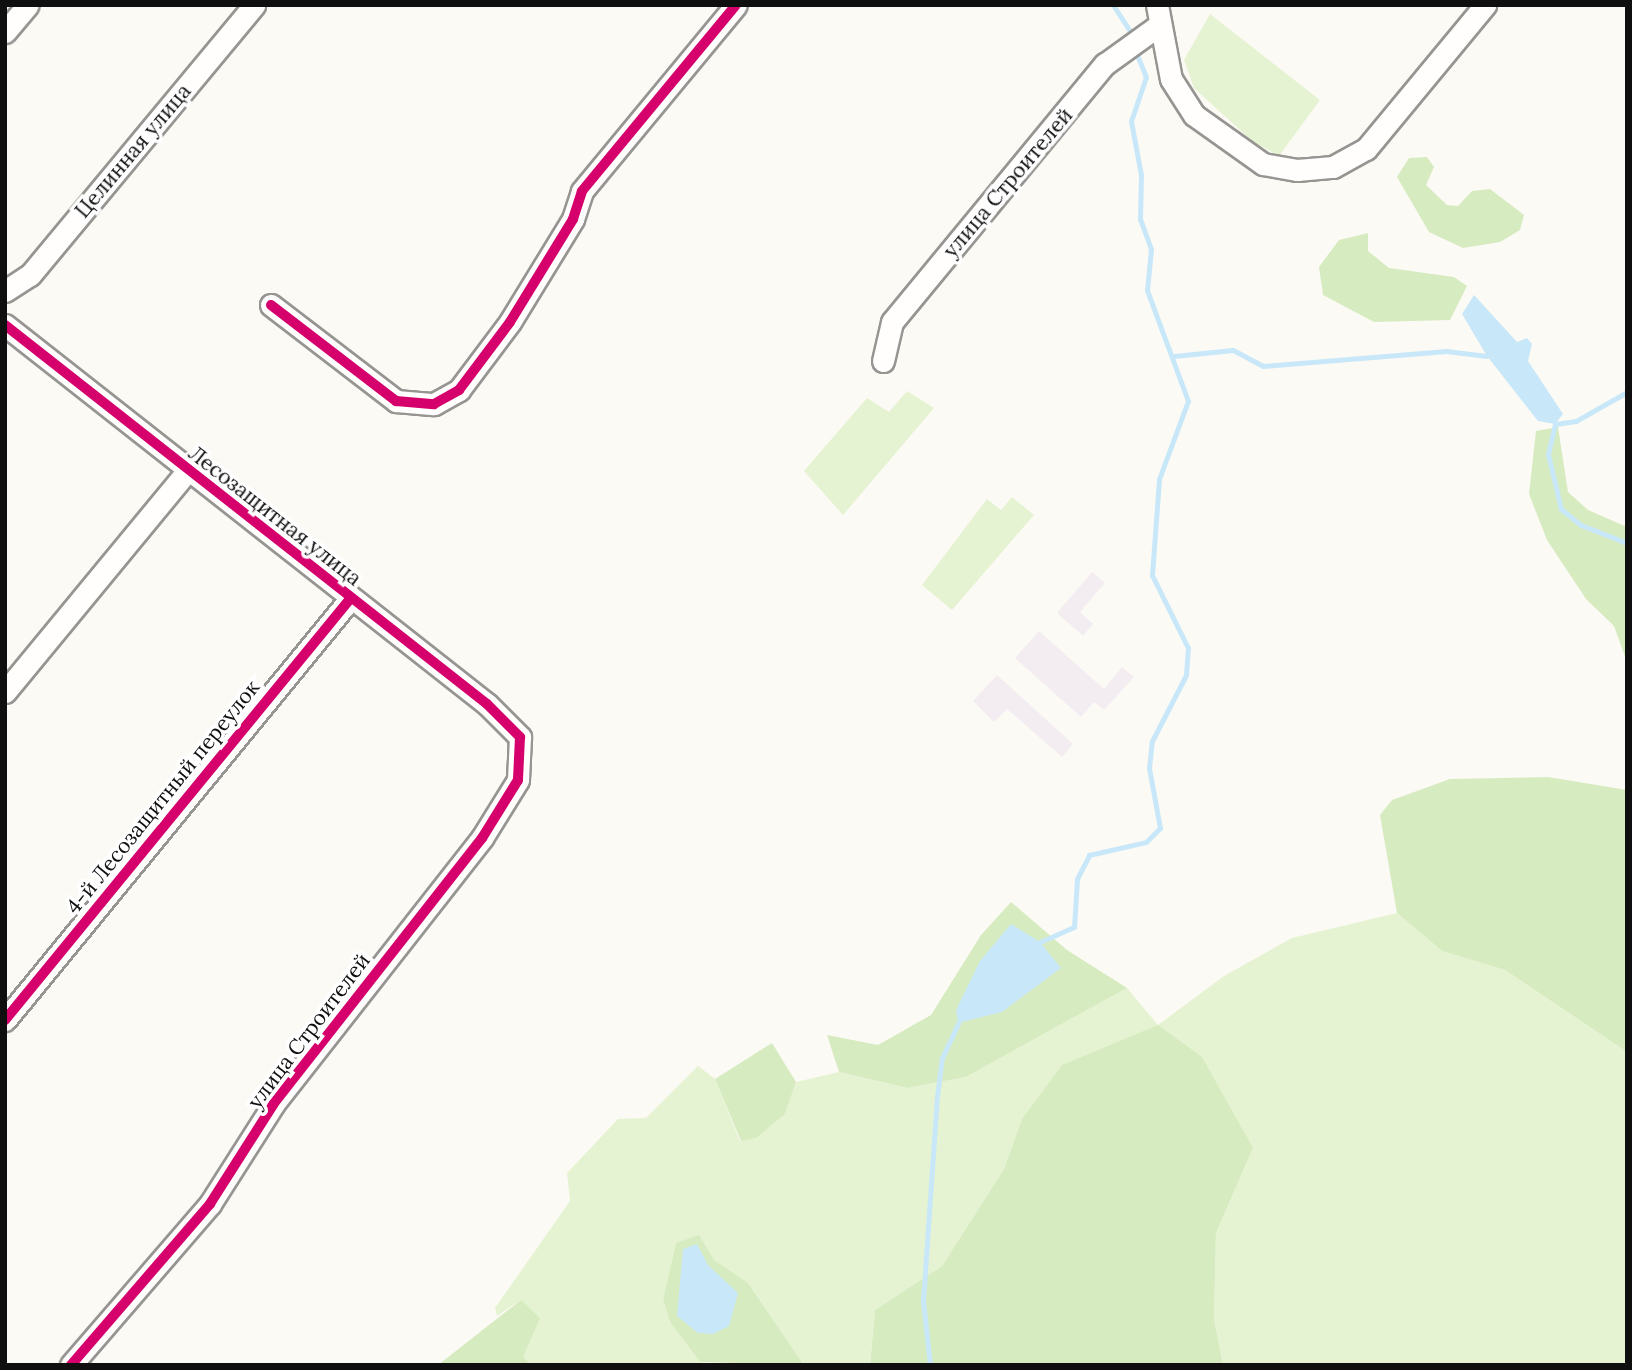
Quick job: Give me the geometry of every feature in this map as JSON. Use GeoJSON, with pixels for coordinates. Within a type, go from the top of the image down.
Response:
{"type":"FeatureCollection","features":[{"type":"Feature","properties":{"kind":"street"},"geometry":{"type":"LineString","coordinates":[[5,32],[27,5]]}},
{"type":"Feature","properties":{"kind":"street","name":"Целинная улица"},"geometry":{"type":"LineString","coordinates":[[5,290],[30,275],[254,5]]}},
{"type":"Feature","properties":{"kind":"street"},"geometry":{"type":"LineString","coordinates":[[271,305],[396,401],[434,404],[459,390],[510,322],[573,219],[582,191],[736,5]]}},
{"type":"Feature","properties":{"kind":"street"},"geometry":{"type":"LineString","coordinates":[[1158,15],[1171,79],[1195,115],[1264,164],[1297,170],[1333,167],[1366,149],[1485,5]]}},
{"type":"Feature","properties":{"kind":"street","name":"улица Строителей"},"geometry":{"type":"LineString","coordinates":[[883,361],[899,313],[1105,64],[1158,15]]}},
{"type":"Feature","properties":{"kind":"street","name":"Лесозащитная улица"},"geometry":{"type":"LineString","coordinates":[[7,332],[487,704],[520,737]]}},
{"type":"Feature","properties":{"kind":"street"},"geometry":{"type":"LineString","coordinates":[[5,692],[187,471]]}},
{"type":"Feature","properties":{"kind":"street","name":"4-й Лесозащитный переулок"},"geometry":{"type":"LineString","coordinates":[[5,1020],[350,599]]}},
{"type":"Feature","properties":{"kind":"street","name":"улица Строителей"},"geometry":{"type":"LineString","coordinates":[[71,1365],[210,1204],[273,1105],[482,838],[518,780],[520,737]]}},
{"type":"Feature","properties":{"kind":"shaded area"},"geometry":{"type":"Polygon","coordinates":[[[1092,572],[1105,583],[1080,612],[1093,624],[1083,636],[1057,613],[1092,572]]]}},
{"type":"Feature","properties":{"kind":"shaded area"},"geometry":{"type":"Polygon","coordinates":[[[1039,631],[1104,689],[1122,667],[1134,677],[1104,710],[1094,702],[1081,717],[1015,658],[1039,631]]]}},
{"type":"Feature","properties":{"kind":"shaded area"},"geometry":{"type":"Polygon","coordinates":[[[997,675],[1073,744],[1062,757],[1007,709],[994,722],[973,701],[997,675]]]}},
{"type":"Feature","properties":{"kind":"green space"},"geometry":{"type":"Polygon","coordinates":[[[1210,14],[1320,100],[1279,156],[1252,141],[1194,88],[1184,60],[1210,14]]]}},
{"type":"Feature","properties":{"kind":"green space"},"geometry":{"type":"Polygon","coordinates":[[[1427,157],[1434,167],[1426,185],[1447,205],[1458,206],[1472,191],[1490,189],[1524,215],[1520,230],[1500,242],[1463,248],[1429,232],[1397,177],[1409,158],[1427,157]]]}},
{"type":"Feature","properties":{"kind":"green space"},"geometry":{"type":"Polygon","coordinates":[[[1368,233],[1368,251],[1389,268],[1454,277],[1467,286],[1450,320],[1374,322],[1323,295],[1319,267],[1339,240],[1368,233]]]}},
{"type":"Feature","properties":{"kind":"green space"},"geometry":{"type":"Polygon","coordinates":[[[907,391],[934,408],[843,515],[804,471],[867,398],[889,412],[907,391]]]}},
{"type":"Feature","properties":{"kind":"green space"},"geometry":{"type":"Polygon","coordinates":[[[1558,427],[1568,492],[1588,510],[1627,527],[1627,662],[1614,626],[1586,599],[1547,540],[1529,494],[1536,431],[1558,427]]]}},
{"type":"Feature","properties":{"kind":"green space"},"geometry":{"type":"Polygon","coordinates":[[[1012,497],[1034,515],[952,610],[922,585],[987,499],[1001,510],[1012,497]]]}},
{"type":"Feature","properties":{"kind":"green space"},"geometry":{"type":"Polygon","coordinates":[[[1548,777],[1627,790],[1627,1052],[1505,970],[1442,951],[1397,913],[1380,815],[1392,800],[1450,779],[1548,777]]]}},
{"type":"Feature","properties":{"kind":"green space"},"geometry":{"type":"Polygon","coordinates":[[[1011,902],[1067,950],[1127,988],[966,1077],[907,1088],[839,1072],[827,1035],[878,1045],[931,1015],[981,935],[1011,902]]]}},
{"type":"Feature","properties":{"kind":"green space"},"geometry":{"type":"Polygon","coordinates":[[[1397,913],[1442,951],[1505,970],[1627,1052],[1627,1365],[1223,1365],[1214,1319],[1216,1233],[1253,1148],[1022,1119],[1004,1169],[942,1266],[875,1310],[870,1365],[804,1365],[748,1283],[676,1243],[663,1299],[670,1322],[700,1362],[717,1365],[531,1365],[523,1358],[521,1300],[497,1316],[495,1308],[570,1201],[567,1173],[618,1119],[646,1118],[698,1066],[715,1079],[740,1141],[785,1114],[796,1082],[839,1072],[907,1088],[966,1077],[1127,988],[1158,1025],[1224,976],[1292,938],[1397,913]]]}},
{"type":"Feature","properties":{"kind":"green space"},"geometry":{"type":"Polygon","coordinates":[[[1158,1025],[1202,1057],[1253,1148],[1216,1233],[1214,1319],[1223,1365],[870,1365],[875,1310],[942,1266],[1004,1169],[1022,1119],[1062,1065],[1158,1025]]]}},
{"type":"Feature","properties":{"kind":"green space"},"geometry":{"type":"Polygon","coordinates":[[[772,1043],[796,1082],[785,1114],[756,1138],[741,1141],[715,1079],[772,1043]]]}},
{"type":"Feature","properties":{"kind":"green space"},"geometry":{"type":"Polygon","coordinates":[[[699,1235],[714,1260],[748,1283],[804,1365],[700,1362],[670,1322],[663,1299],[676,1243],[699,1235]]]}},
{"type":"Feature","properties":{"kind":"green space"},"geometry":{"type":"Polygon","coordinates":[[[521,1300],[540,1318],[523,1357],[531,1365],[438,1365],[521,1300]]]}},
{"type":"Feature","properties":{"kind":"water"},"geometry":{"type":"Polygon","coordinates":[[[1474,295],[1517,342],[1527,338],[1532,344],[1528,361],[1563,414],[1555,424],[1538,421],[1487,356],[1462,314],[1474,295]]]}},
{"type":"Feature","properties":{"kind":"water"},"geometry":{"type":"Polygon","coordinates":[[[1011,924],[1040,942],[1061,968],[1002,1012],[958,1023],[956,1010],[980,961],[1011,924]]]}},
{"type":"Feature","properties":{"kind":"water"},"geometry":{"type":"Polygon","coordinates":[[[697,1244],[708,1265],[738,1293],[729,1326],[713,1334],[698,1333],[677,1316],[683,1249],[697,1244]]]}},
{"type":"Feature","properties":{"kind":"waterway"},"geometry":{"type":"LineString","coordinates":[[1113,5],[1131,33]]}},
{"type":"Feature","properties":{"kind":"waterway"},"geometry":{"type":"LineString","coordinates":[[1040,942],[1074,927],[1077,879],[1089,855],[1146,842],[1160,828],[1149,768],[1152,741],[1186,675],[1188,648],[1152,575],[1159,479],[1188,401],[1147,290],[1151,249],[1140,219],[1141,175],[1131,121],[1146,77],[1135,50]]}},
{"type":"Feature","properties":{"kind":"waterway"},"geometry":{"type":"LineString","coordinates":[[1174,356],[1233,350],[1263,366],[1446,351],[1487,356]]}},
{"type":"Feature","properties":{"kind":"waterway"},"geometry":{"type":"LineString","coordinates":[[1627,392],[1576,421],[1555,424],[1548,454],[1561,509],[1581,525],[1627,543]]}},
{"type":"Feature","properties":{"kind":"waterway"},"geometry":{"type":"LineString","coordinates":[[930,1365],[923,1301],[937,1097],[942,1058],[958,1023]]}},
{"type":"Feature","properties":{"kind":"cycle path"},"geometry":{"type":"LineString","coordinates":[[271,305],[396,401],[434,404],[459,390],[510,322],[573,219],[582,191],[736,5]]}},
{"type":"Feature","properties":{"kind":"cycle path"},"geometry":{"type":"LineString","coordinates":[[5,325],[487,704],[520,737],[518,780],[482,838],[273,1105],[210,1204],[71,1365]]}},
{"type":"Feature","properties":{"kind":"cycle path"},"geometry":{"type":"LineString","coordinates":[[5,1020],[350,599]]}}]}
